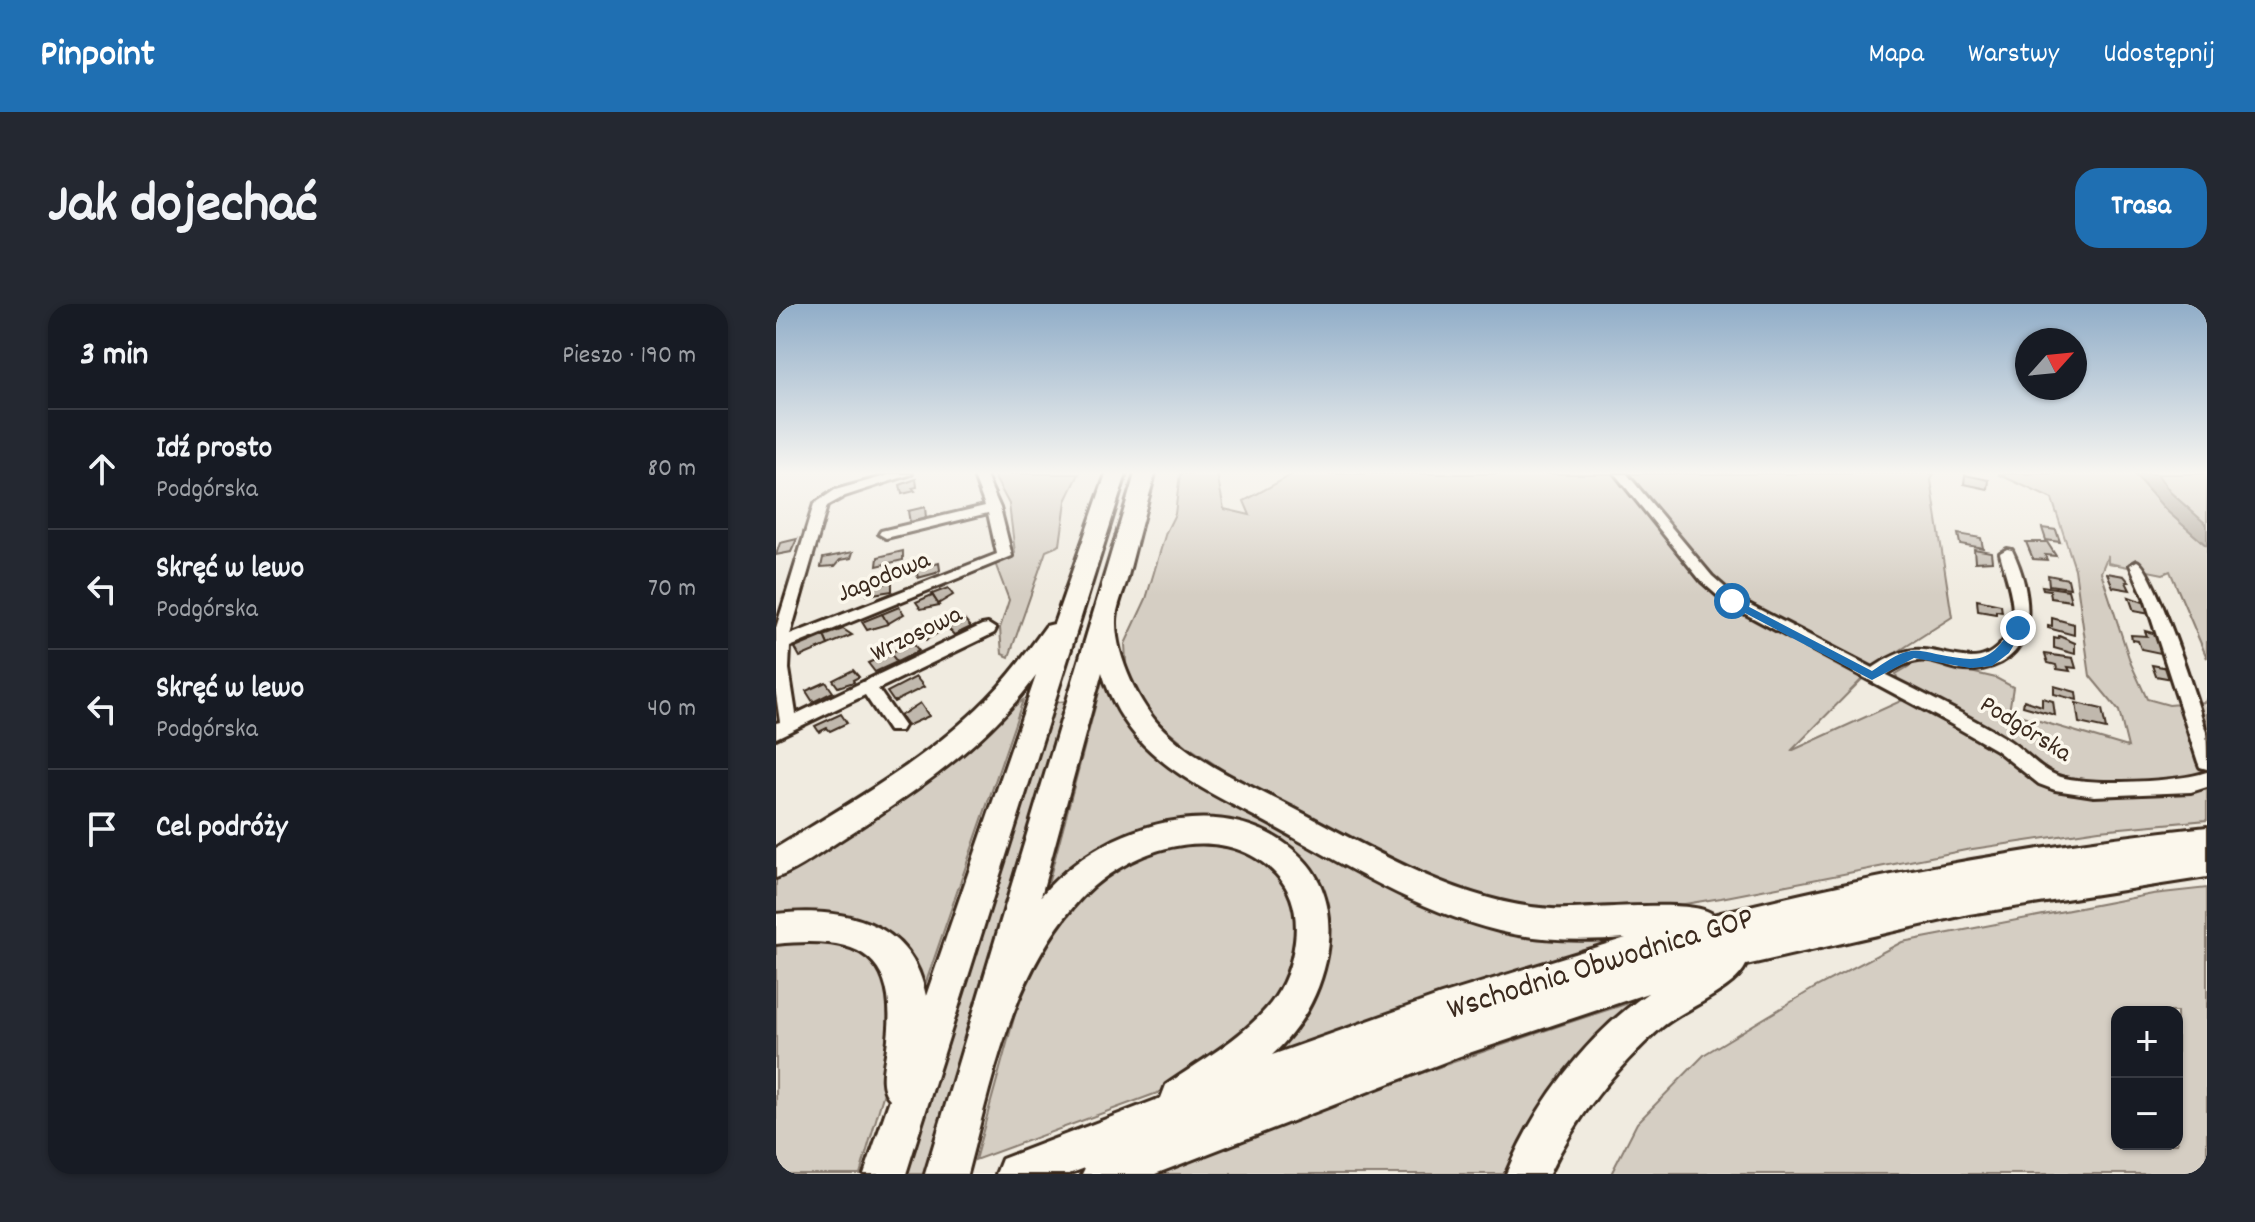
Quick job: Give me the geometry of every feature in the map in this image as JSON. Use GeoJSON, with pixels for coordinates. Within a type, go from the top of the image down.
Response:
{"type":"FeatureCollection","features":[{"type":"Feature","properties":{"kind":"highway"},"geometry":{"type":"LineString","coordinates":[[888,1165],[1102,515]]}},
{"type":"Feature","properties":{"kind":"highway"},"geometry":{"type":"LineString","coordinates":[[946,1174],[1133,515]]}},
{"type":"Feature","properties":{"kind":"highway"},"geometry":{"type":"LineString","coordinates":[[776,864],[899,786],[965,737],[1014,687],[1069,612]]}},
{"type":"Feature","properties":{"kind":"highway"},"geometry":{"type":"LineString","coordinates":[[1103,619],[1116,680],[1128,705],[1150,733],[1202,772],[1382,869],[1462,904],[1499,916],[1532,922],[1592,926],[1686,921],[1736,938],[1715,974],[1654,1011],[1602,1062],[1564,1110],[1527,1174]]}},
{"type":"Feature","properties":{"kind":"highway"},"geometry":{"type":"LineString","coordinates":[[989,1018],[1052,910],[1077,880],[1108,857],[1163,835],[1208,830],[1251,839],[1278,853],[1304,885],[1314,923],[1309,958],[1296,997],[1260,1042],[1148,1123]]}},
{"type":"Feature","properties":{"kind":"highway","name":"Wschodnia Obwodnica GOP"},"geometry":{"type":"LineString","coordinates":[[1103,1174],[1825,902],[1984,870],[2084,854],[2207,840]]}},
{"type":"Feature","properties":{"kind":"highway","name":"Wschodnia Obwodnica GOP"},"geometry":{"type":"LineString","coordinates":[[1035,1167],[1292,1067],[1472,1002],[1736,938],[1844,925],[1996,893],[2207,863]]}},
{"type":"Feature","properties":{"kind":"highway"},"geometry":{"type":"LineString","coordinates":[[776,929],[815,926],[859,935],[893,958],[903,976],[908,1000],[908,1032],[888,1165]]}},
{"type":"Feature","properties":{"kind":"street"},"geometry":{"type":"LineString","coordinates":[[782,728],[782,634],[818,515]]}},
{"type":"Feature","properties":{"kind":"street"},"geometry":{"type":"LineString","coordinates":[[886,534],[966,515]]}},
{"type":"Feature","properties":{"kind":"street","name":"Jagodowa"},"geometry":{"type":"LineString","coordinates":[[782,644],[1005,556],[995,515]]}},
{"type":"Feature","properties":{"kind":"street","name":"Podgórska"},"geometry":{"type":"LineString","coordinates":[[1655,515],[1720,592],[1762,619],[2002,745],[2046,779],[2062,785],[2094,788],[2191,785],[2207,779]]}},
{"type":"Feature","properties":{"kind":"street","name":"Podgórska"},"geometry":{"type":"LineString","coordinates":[[1872,676],[1904,656],[1914,654],[1970,664],[1996,659],[2018,628],[2022,610],[2007,553]]}},
{"type":"Feature","properties":{"kind":"street"},"geometry":{"type":"LineString","coordinates":[[2137,565],[2153,599],[2207,762]]}},
{"type":"Feature","properties":{"kind":"street","name":"Wrzosowa"},"geometry":{"type":"LineString","coordinates":[[782,728],[988,629]]}},
{"type":"Feature","properties":{"kind":"street","name":"Wrzosowa"},"geometry":{"type":"LineString","coordinates":[[868,687],[895,726]]}},
{"type":"Feature","properties":{"kind":"shaded area"},"geometry":{"type":"Polygon","coordinates":[[[1010,515],[1064,515],[1060,545],[1046,551],[1009,657],[1002,654],[1000,628],[1009,600],[995,563],[1015,553],[1010,515]]]}},
{"type":"Feature","properties":{"kind":"shaded area"},"geometry":{"type":"Polygon","coordinates":[[[1175,515],[1936,515],[1952,617],[1874,667],[1791,751],[1903,700],[1896,674],[1920,660],[1996,678],[2013,687],[2009,712],[2128,747],[2119,711],[2090,676],[2075,569],[2057,515],[2171,515],[2207,546],[2207,658],[2170,571],[2163,574],[2108,563],[2108,555],[2101,572],[2131,664],[2147,699],[2169,705],[2205,702],[2207,697],[2207,820],[2099,830],[1966,850],[1606,917],[1526,910],[1471,896],[1384,858],[1249,787],[1187,746],[1148,714],[1127,679],[1125,644],[1146,599],[1166,532],[1175,515]]]}},
{"type":"Feature","properties":{"kind":"shaded area"},"geometry":{"type":"Polygon","coordinates":[[[2171,515],[2195,515],[2207,525],[2207,546],[2171,515]]]}},
{"type":"Feature","properties":{"kind":"shaded area"},"geometry":{"type":"Polygon","coordinates":[[[2195,515],[2207,515],[2207,525],[2195,515]]]}},
{"type":"Feature","properties":{"kind":"shaded area"},"geometry":{"type":"Polygon","coordinates":[[[1103,677],[1126,719],[1456,907],[1673,926],[1244,1074],[1284,1026],[1312,888],[1196,823],[1043,903],[1103,677]]]}},
{"type":"Feature","properties":{"kind":"shaded area"},"geometry":{"type":"Polygon","coordinates":[[[1023,700],[923,991],[911,969],[776,921],[776,871],[1023,700]]]}},
{"type":"Feature","properties":{"kind":"shaded area"},"geometry":{"type":"Polygon","coordinates":[[[1070,701],[930,1174],[898,1174],[1048,703],[1070,701]]]}},
{"type":"Feature","properties":{"kind":"shaded area"},"geometry":{"type":"Polygon","coordinates":[[[1149,841],[1251,844],[1305,904],[1292,997],[1168,1089],[975,1160],[1026,974],[1061,904],[1149,841]]]}},
{"type":"Feature","properties":{"kind":"shaded area"},"geometry":{"type":"Polygon","coordinates":[[[2207,888],[2207,1174],[1611,1174],[1637,1123],[1705,1054],[1816,987],[1902,942],[2153,894],[2207,888]]]}},
{"type":"Feature","properties":{"kind":"shaded area"},"geometry":{"type":"Polygon","coordinates":[[[776,937],[850,945],[878,963],[895,998],[887,1082],[860,1174],[776,1174],[776,937]]]}},
{"type":"Feature","properties":{"kind":"shaded area"},"geometry":{"type":"Polygon","coordinates":[[[1667,991],[1521,1174],[1130,1174],[1532,1035],[1667,991]]]}},
{"type":"Feature","properties":{"kind":"building"},"geometry":{"type":"Polygon","coordinates":[[[909,515],[926,515],[926,518],[910,523],[909,515]]]}},
{"type":"Feature","properties":{"kind":"building"},"geometry":{"type":"Polygon","coordinates":[[[2042,528],[2056,530],[2060,542],[2046,540],[2042,528]]]}},
{"type":"Feature","properties":{"kind":"building"},"geometry":{"type":"Polygon","coordinates":[[[1958,534],[1981,538],[1983,548],[1960,544],[1958,534]]]}},
{"type":"Feature","properties":{"kind":"building"},"geometry":{"type":"Polygon","coordinates":[[[797,539],[791,552],[776,555],[780,543],[797,539]]]}},
{"type":"Feature","properties":{"kind":"building"},"geometry":{"type":"Polygon","coordinates":[[[2026,542],[2047,542],[2056,556],[2045,555],[2047,560],[2033,559],[2026,542]]]}},
{"type":"Feature","properties":{"kind":"building"},"geometry":{"type":"Polygon","coordinates":[[[1974,549],[1991,552],[1992,561],[1975,562],[1974,549]]]}},
{"type":"Feature","properties":{"kind":"building"},"geometry":{"type":"Polygon","coordinates":[[[903,551],[903,560],[877,566],[878,557],[903,551]]]}},
{"type":"Feature","properties":{"kind":"building"},"geometry":{"type":"Polygon","coordinates":[[[853,552],[851,558],[840,560],[835,566],[821,567],[823,558],[853,552]]]}},
{"type":"Feature","properties":{"kind":"building"},"geometry":{"type":"Polygon","coordinates":[[[939,563],[940,570],[936,573],[918,578],[916,569],[939,563]]]}},
{"type":"Feature","properties":{"kind":"building"},"geometry":{"type":"Polygon","coordinates":[[[2107,573],[2124,576],[2130,590],[2113,587],[2107,573]]]}},
{"type":"Feature","properties":{"kind":"building"},"geometry":{"type":"Polygon","coordinates":[[[2048,575],[2068,579],[2070,588],[2049,585],[2048,575]]]}},
{"type":"Feature","properties":{"kind":"building"},"geometry":{"type":"Polygon","coordinates":[[[892,582],[892,591],[867,595],[868,587],[892,582]]]}},
{"type":"Feature","properties":{"kind":"building"},"geometry":{"type":"Polygon","coordinates":[[[2042,586],[2068,590],[2071,601],[2051,598],[2050,590],[2042,586]]]}},
{"type":"Feature","properties":{"kind":"building"},"geometry":{"type":"Polygon","coordinates":[[[948,588],[953,595],[938,604],[932,594],[948,588]]]}},
{"type":"Feature","properties":{"kind":"building"},"geometry":{"type":"Polygon","coordinates":[[[932,595],[939,605],[921,609],[916,602],[932,595]]]}},
{"type":"Feature","properties":{"kind":"building"},"geometry":{"type":"Polygon","coordinates":[[[2129,597],[2146,603],[2150,614],[2134,611],[2129,597]]]}},
{"type":"Feature","properties":{"kind":"building"},"geometry":{"type":"Polygon","coordinates":[[[1977,600],[2001,605],[2002,612],[1978,611],[1977,600]]]}},
{"type":"Feature","properties":{"kind":"building"},"geometry":{"type":"Polygon","coordinates":[[[899,607],[904,614],[887,624],[882,614],[899,607]]]}},
{"type":"Feature","properties":{"kind":"building"},"geometry":{"type":"Polygon","coordinates":[[[882,614],[888,624],[867,630],[862,622],[882,614]]]}},
{"type":"Feature","properties":{"kind":"building"},"geometry":{"type":"Polygon","coordinates":[[[2052,618],[2074,624],[2074,635],[2048,628],[2048,625],[2052,626],[2052,618]]]}},
{"type":"Feature","properties":{"kind":"building"},"geometry":{"type":"Polygon","coordinates":[[[965,620],[971,627],[954,635],[948,628],[965,620]]]}},
{"type":"Feature","properties":{"kind":"building"},"geometry":{"type":"Polygon","coordinates":[[[935,621],[943,630],[926,640],[917,630],[935,621]]]}},
{"type":"Feature","properties":{"kind":"building"},"geometry":{"type":"Polygon","coordinates":[[[843,629],[852,635],[828,645],[824,636],[843,629]]]}},
{"type":"Feature","properties":{"kind":"building"},"geometry":{"type":"Polygon","coordinates":[[[2145,631],[2157,634],[2165,654],[2141,649],[2138,641],[2132,640],[2131,635],[2147,636],[2145,631]]]}},
{"type":"Feature","properties":{"kind":"building"},"geometry":{"type":"Polygon","coordinates":[[[824,636],[828,645],[800,657],[795,648],[824,636]]]}},
{"type":"Feature","properties":{"kind":"building"},"geometry":{"type":"Polygon","coordinates":[[[2059,636],[2075,643],[2075,654],[2054,648],[2054,638],[2058,639],[2059,636]]]}},
{"type":"Feature","properties":{"kind":"building"},"geometry":{"type":"Polygon","coordinates":[[[912,642],[919,651],[897,662],[890,653],[912,642]]]}},
{"type":"Feature","properties":{"kind":"building"},"geometry":{"type":"Polygon","coordinates":[[[890,653],[897,662],[875,672],[868,663],[890,653]]]}},
{"type":"Feature","properties":{"kind":"building"},"geometry":{"type":"Polygon","coordinates":[[[2045,654],[2073,658],[2076,668],[2068,667],[2070,671],[2057,669],[2056,665],[2048,663],[2045,654]]]}},
{"type":"Feature","properties":{"kind":"building"},"geometry":{"type":"Polygon","coordinates":[[[2152,665],[2168,668],[2172,679],[2156,676],[2152,665]]]}},
{"type":"Feature","properties":{"kind":"building"},"geometry":{"type":"Polygon","coordinates":[[[853,670],[859,677],[838,687],[833,680],[853,670]]]}},
{"type":"Feature","properties":{"kind":"building"},"geometry":{"type":"Polygon","coordinates":[[[916,677],[924,687],[894,702],[887,692],[916,677]]]}},
{"type":"Feature","properties":{"kind":"building"},"geometry":{"type":"Polygon","coordinates":[[[826,682],[833,692],[813,702],[806,691],[826,682]]]}},
{"type":"Feature","properties":{"kind":"building"},"geometry":{"type":"Polygon","coordinates":[[[2054,686],[2076,692],[2077,700],[2054,694],[2054,686]]]}},
{"type":"Feature","properties":{"kind":"building"},"geometry":{"type":"Polygon","coordinates":[[[2042,698],[2053,701],[2055,715],[2023,706],[2024,700],[2042,706],[2042,698]]]}},
{"type":"Feature","properties":{"kind":"building"},"geometry":{"type":"Polygon","coordinates":[[[920,703],[929,716],[907,726],[900,716],[920,703]]]}},
{"type":"Feature","properties":{"kind":"building"},"geometry":{"type":"Polygon","coordinates":[[[2076,703],[2102,709],[2106,729],[2079,723],[2076,703]]]}},
{"type":"Feature","properties":{"kind":"building"},"geometry":{"type":"Polygon","coordinates":[[[841,714],[847,723],[830,731],[827,728],[819,732],[815,726],[841,714]]]}},
{"type":"Feature","properties":{"kind":"route"},"geometry":{"type":"LineString","coordinates":[[1732,601],[1872,676],[1904,656],[1914,654],[1970,664],[1988,663],[2005,650],[2018,628]]}}]}
